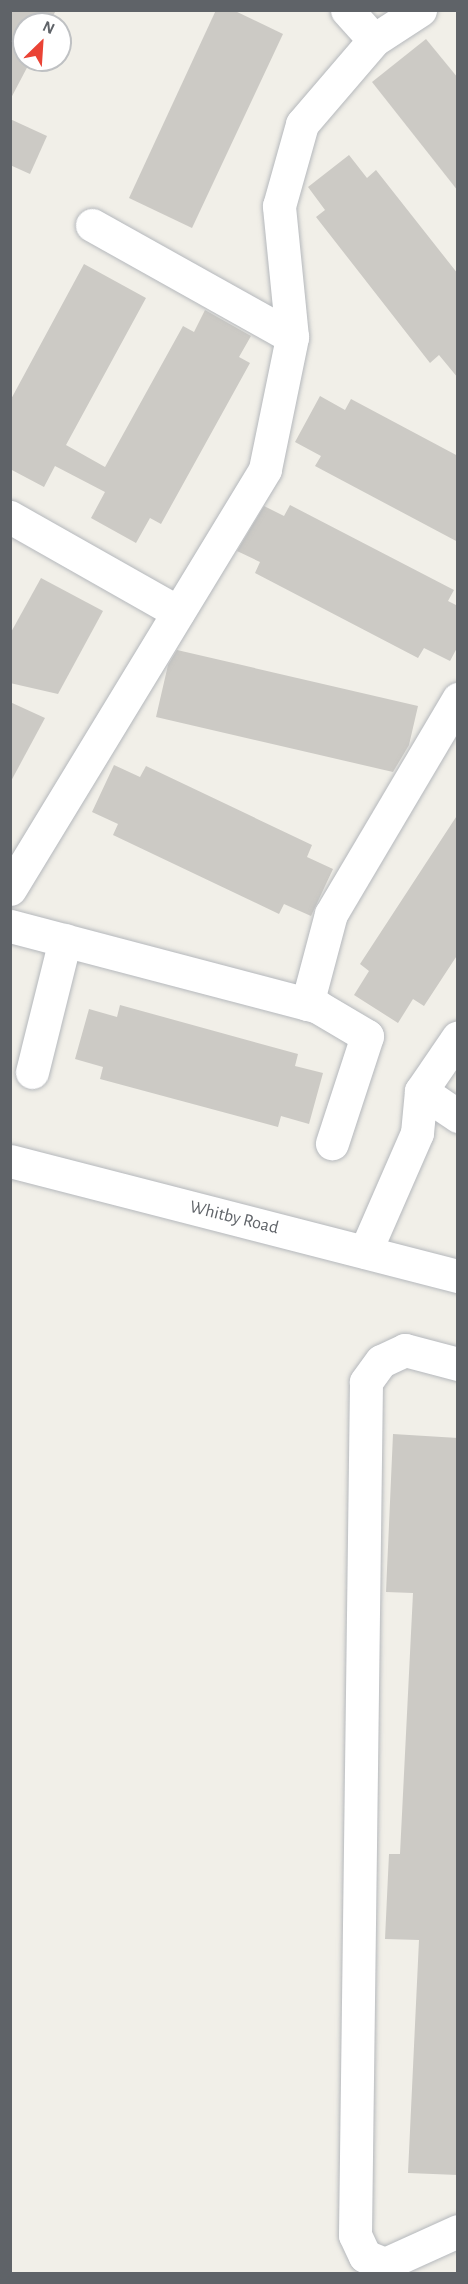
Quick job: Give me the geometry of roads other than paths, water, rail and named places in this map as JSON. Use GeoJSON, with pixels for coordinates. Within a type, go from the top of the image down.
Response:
{"type":"FeatureCollection","features":[{"type":"Feature","properties":{"kind":"street"},"geometry":{"type":"LineString","coordinates":[[347,10],[374,40]]}},
{"type":"Feature","properties":{"kind":"street"},"geometry":{"type":"LineString","coordinates":[[10,889],[20,854],[178,612],[265,469],[292,337],[279,206],[302,124],[374,40],[420,10]]}},
{"type":"Feature","properties":{"kind":"street"},"geometry":{"type":"LineString","coordinates":[[92,225],[292,337]]}},
{"type":"Feature","properties":{"kind":"street"},"geometry":{"type":"LineString","coordinates":[[10,517],[178,612]]}},
{"type":"Feature","properties":{"kind":"street"},"geometry":{"type":"LineString","coordinates":[[307,1004],[331,914],[453,719]]}},
{"type":"Feature","properties":{"kind":"street"},"geometry":{"type":"LineString","coordinates":[[10,926],[318,1007],[367,1036],[332,1143]]}},
{"type":"Feature","properties":{"kind":"street"},"geometry":{"type":"LineString","coordinates":[[32,1072],[65,940]]}},
{"type":"Feature","properties":{"kind":"street"},"geometry":{"type":"LineString","coordinates":[[365,1252],[417,1133],[421,1091],[458,1037]]}},
{"type":"Feature","properties":{"kind":"street"},"geometry":{"type":"LineString","coordinates":[[421,1091],[458,1116]]}},
{"type":"Feature","properties":{"kind":"street","name":"Whitby Road"},"geometry":{"type":"LineString","coordinates":[[10,1161],[458,1276]]}},
{"type":"Feature","properties":{"kind":"street"},"geometry":{"type":"LineString","coordinates":[[458,1364],[405,1350],[381,1361],[366,1382],[355,2235],[365,2256],[385,2264],[458,2231]]}}]}
